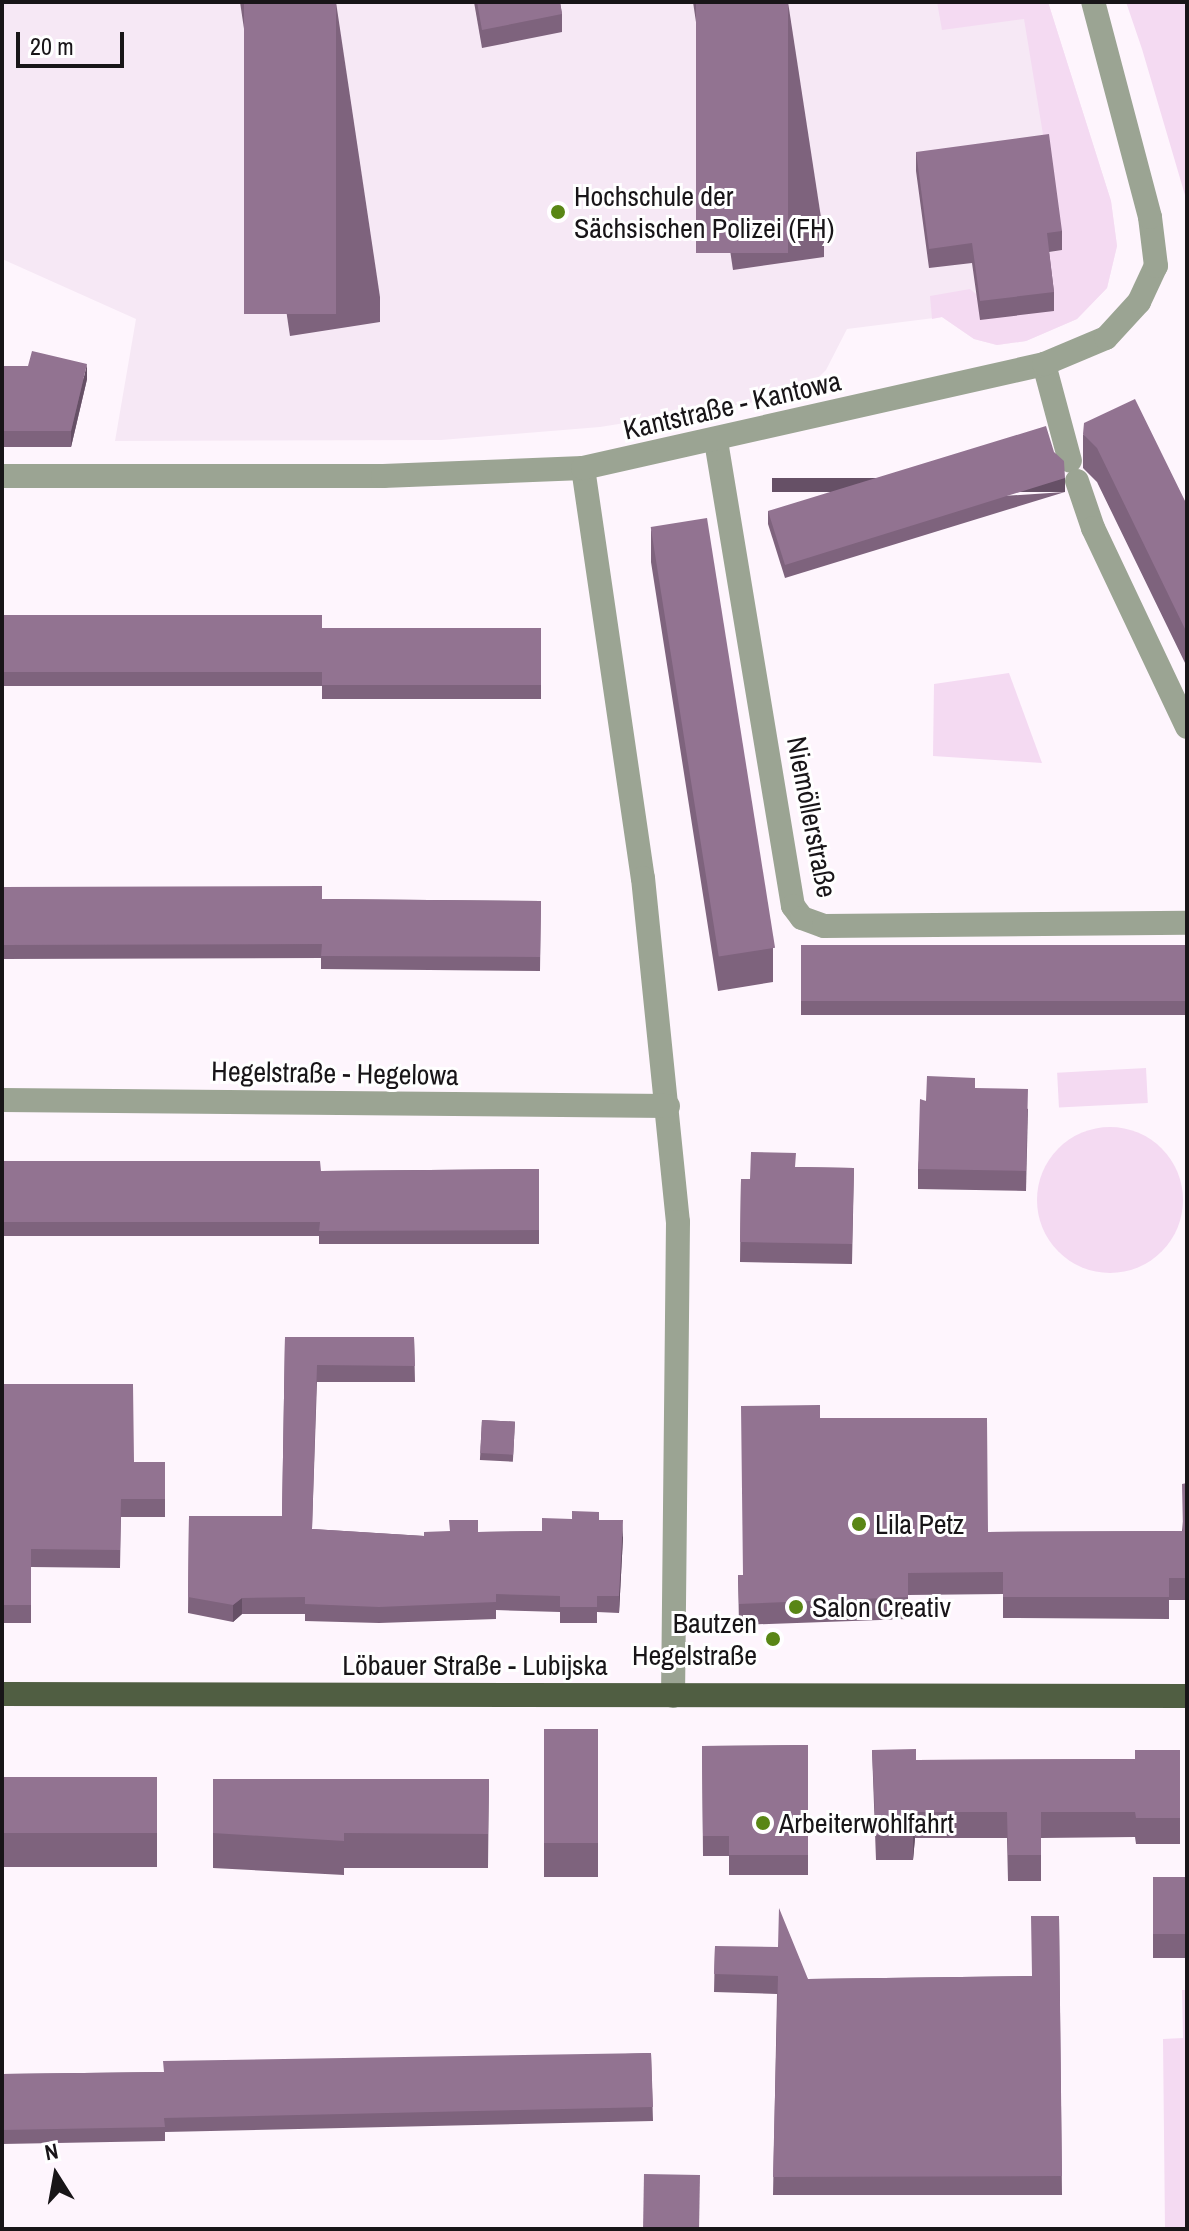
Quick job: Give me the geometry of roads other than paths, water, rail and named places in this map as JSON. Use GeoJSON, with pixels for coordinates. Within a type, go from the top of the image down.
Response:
{"type":"FeatureCollection","features":[{"type":"Feature","properties":{"kind":"main road","name":"Löbauer Straße - Lubijska"},"geometry":{"type":"LineString","coordinates":[[2,1694],[1187,1696]]}},
{"type":"Feature","properties":{"kind":"street","name":"Kantstraße - Kantowa"},"geometry":{"type":"LineString","coordinates":[[2,476],[383,476],[583,468],[716,441],[1044,364],[1106,338],[1139,302],[1156,266],[1150,217],[1093,2]]}},
{"type":"Feature","properties":{"kind":"street"},"geometry":{"type":"LineString","coordinates":[[1044,364],[1093,528],[1187,727]]}},
{"type":"Feature","properties":{"kind":"street","name":"Niemöllerstraße"},"geometry":{"type":"LineString","coordinates":[[716,441],[793,906],[802,918],[824,926],[1187,923]]}},
{"type":"Feature","properties":{"kind":"street"},"geometry":{"type":"LineString","coordinates":[[583,468],[643,878],[668,1106],[679,1301],[673,1696]]}},
{"type":"Feature","properties":{"kind":"street","name":"Hegelstraße - Hegelowa"},"geometry":{"type":"LineString","coordinates":[[2,1100],[668,1106]]}},
{"type":"Feature","properties":{"kind":"place","name":"Hochschule der Sächsischen Polizei (FH)"},"geometry":{"type":"Point","coordinates":[558,212]}},
{"type":"Feature","properties":{"kind":"place","name":"Lila Petz"},"geometry":{"type":"Point","coordinates":[859,1524]}},
{"type":"Feature","properties":{"kind":"place","name":"Salon Creativ"},"geometry":{"type":"Point","coordinates":[796,1607]}},
{"type":"Feature","properties":{"kind":"place","name":"Bautzen Hegelstraße"},"geometry":{"type":"Point","coordinates":[773,1639]}},
{"type":"Feature","properties":{"kind":"place","name":"Arbeiterwohlfahrt"},"geometry":{"type":"Point","coordinates":[763,1823]}}]}
